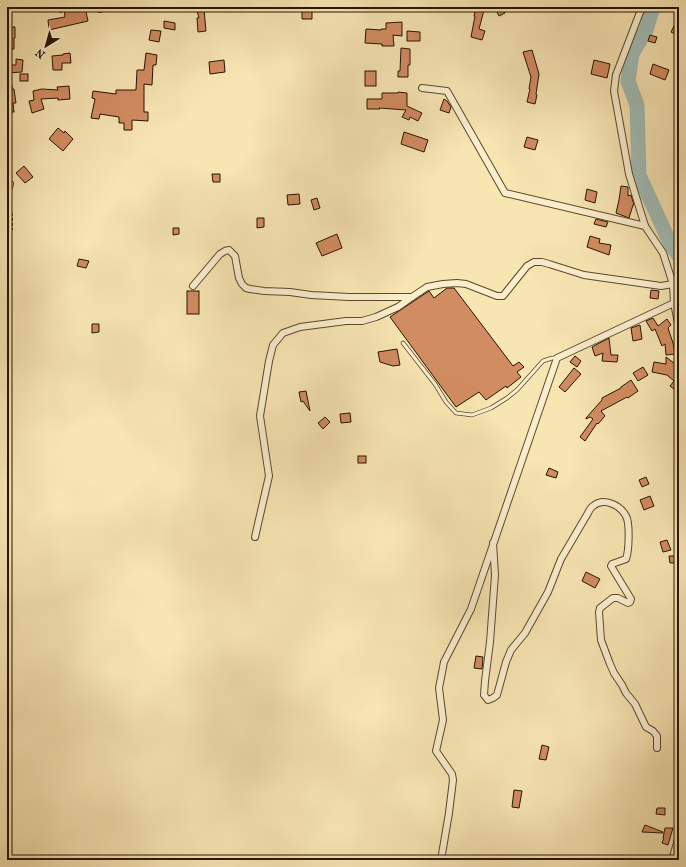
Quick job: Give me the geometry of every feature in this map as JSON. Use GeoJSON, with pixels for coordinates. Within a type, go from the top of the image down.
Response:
{"type":"FeatureCollection","features":[{"type":"Feature","properties":{"kind":"street"},"geometry":{"type":"LineString","coordinates":[[642,7],[616,75],[614,91],[629,174],[645,226],[663,253],[673,284],[674,303],[679,328]]}},
{"type":"Feature","properties":{"kind":"street"},"geometry":{"type":"LineString","coordinates":[[422,88],[447,91],[505,193],[645,226]]}},
{"type":"Feature","properties":{"kind":"street"},"geometry":{"type":"LineString","coordinates":[[193,286],[220,254],[230,250],[235,256],[239,278],[246,288],[264,291],[349,297],[412,296]]}},
{"type":"Feature","properties":{"kind":"street"},"geometry":{"type":"LineString","coordinates":[[255,537],[270,476],[260,416],[273,345],[283,333],[315,325],[346,321],[362,321],[376,317],[398,307],[427,287],[457,283],[466,284],[497,296],[503,296],[527,266],[534,262],[542,262],[584,275],[661,286],[673,284]]}},
{"type":"Feature","properties":{"kind":"street"},"geometry":{"type":"LineString","coordinates":[[441,860],[449,813],[452,780],[452,774],[436,752],[443,720],[439,688],[444,662],[471,609],[557,358],[674,303]]}},
{"type":"Feature","properties":{"kind":"street"},"geometry":{"type":"LineString","coordinates":[[493,543],[495,575],[484,695],[488,700],[497,695],[506,662],[511,650],[525,634],[548,592],[561,559],[593,506],[599,503],[612,503],[626,516],[628,555],[626,559],[612,564],[611,566],[631,599],[630,602],[628,602],[618,598],[613,598],[600,608],[601,640],[614,673],[626,693],[635,704],[646,727],[653,731],[657,736],[657,748]]}},
{"type":"Feature","properties":{"kind":"street"},"geometry":{"type":"LineString","coordinates":[[672,860],[679,836]]}},
{"type":"Feature","properties":{"kind":"lane"},"geometry":{"type":"LineString","coordinates":[[403,343],[428,374],[446,402],[456,413],[472,415],[491,408],[507,398],[517,390],[543,361],[557,358]]}},
{"type":"Feature","properties":{"kind":"path"},"geometry":{"type":"LineString","coordinates":[[60,7],[61,13]]}},
{"type":"Feature","properties":{"kind":"path"},"geometry":{"type":"LineString","coordinates":[[8,189],[12,216],[12,230]]}},
{"type":"Feature","properties":{"kind":"building"},"geometry":{"type":"Polygon","coordinates":[[[64,7],[86,7],[88,21],[49,30],[48,20],[65,17],[64,7]]]}},
{"type":"Feature","properties":{"kind":"building"},"geometry":{"type":"Polygon","coordinates":[[[502,7],[505,13],[499,16],[496,10],[502,7]]]}},
{"type":"Feature","properties":{"kind":"building"},"geometry":{"type":"Polygon","coordinates":[[[476,8],[484,10],[479,29],[485,31],[482,40],[471,37],[476,8]]]}},
{"type":"Feature","properties":{"kind":"building"},"geometry":{"type":"Polygon","coordinates":[[[204,9],[206,31],[198,32],[197,18],[199,18],[197,11],[204,9]]]}},
{"type":"Feature","properties":{"kind":"building"},"geometry":{"type":"Polygon","coordinates":[[[312,10],[312,19],[302,19],[302,11],[312,10]]]}},
{"type":"Feature","properties":{"kind":"building"},"geometry":{"type":"Polygon","coordinates":[[[679,16],[679,36],[671,32],[679,16]]]}},
{"type":"Feature","properties":{"kind":"building"},"geometry":{"type":"Polygon","coordinates":[[[164,21],[175,23],[175,30],[164,28],[164,21]]]}},
{"type":"Feature","properties":{"kind":"building"},"geometry":{"type":"Polygon","coordinates":[[[402,22],[402,36],[393,35],[394,46],[382,46],[382,44],[365,43],[366,29],[381,30],[386,29],[386,23],[402,22]]]}},
{"type":"Feature","properties":{"kind":"building"},"geometry":{"type":"Polygon","coordinates":[[[7,27],[15,27],[14,49],[7,49],[7,27]]]}},
{"type":"Feature","properties":{"kind":"building"},"geometry":{"type":"Polygon","coordinates":[[[151,30],[161,31],[159,42],[149,40],[151,30]]]}},
{"type":"Feature","properties":{"kind":"building"},"geometry":{"type":"Polygon","coordinates":[[[407,31],[420,32],[420,41],[407,41],[407,31]]]}},
{"type":"Feature","properties":{"kind":"building"},"geometry":{"type":"Polygon","coordinates":[[[650,35],[657,37],[655,43],[648,41],[650,35]]]}},
{"type":"Feature","properties":{"kind":"building"},"geometry":{"type":"Polygon","coordinates":[[[401,48],[410,49],[408,77],[398,77],[398,71],[400,71],[401,48]]]}},
{"type":"Feature","properties":{"kind":"building"},"geometry":{"type":"Polygon","coordinates":[[[532,50],[539,74],[535,104],[527,102],[531,77],[523,52],[532,50]]]}},
{"type":"Feature","properties":{"kind":"building"},"geometry":{"type":"Polygon","coordinates":[[[70,53],[71,63],[62,63],[62,70],[53,70],[52,56],[70,53]]]}},
{"type":"Feature","properties":{"kind":"building"},"geometry":{"type":"Polygon","coordinates":[[[146,53],[157,55],[156,65],[153,65],[152,85],[144,84],[144,112],[148,112],[148,121],[132,120],[132,130],[124,130],[124,123],[119,123],[119,117],[100,114],[99,119],[91,118],[95,99],[92,98],[93,91],[116,94],[116,90],[136,90],[137,70],[144,70],[146,53]]]}},
{"type":"Feature","properties":{"kind":"building"},"geometry":{"type":"Polygon","coordinates":[[[16,59],[23,60],[22,72],[7,73],[7,65],[16,65],[16,59]]]}},
{"type":"Feature","properties":{"kind":"building"},"geometry":{"type":"Polygon","coordinates":[[[224,60],[225,72],[210,74],[209,62],[224,60]]]}},
{"type":"Feature","properties":{"kind":"building"},"geometry":{"type":"Polygon","coordinates":[[[594,60],[610,64],[607,78],[591,74],[594,60]]]}},
{"type":"Feature","properties":{"kind":"building"},"geometry":{"type":"Polygon","coordinates":[[[653,64],[669,70],[665,80],[650,74],[653,64]]]}},
{"type":"Feature","properties":{"kind":"building"},"geometry":{"type":"Polygon","coordinates":[[[365,71],[376,71],[376,86],[365,86],[365,71]]]}},
{"type":"Feature","properties":{"kind":"building"},"geometry":{"type":"Polygon","coordinates":[[[20,74],[28,74],[28,81],[20,81],[20,74]]]}},
{"type":"Feature","properties":{"kind":"building"},"geometry":{"type":"Polygon","coordinates":[[[7,85],[12,85],[12,89],[14,89],[16,103],[13,103],[14,112],[7,112],[7,85]]]}},
{"type":"Feature","properties":{"kind":"building"},"geometry":{"type":"Polygon","coordinates":[[[69,86],[70,99],[41,99],[44,109],[32,113],[29,101],[34,100],[33,91],[42,89],[58,90],[57,87],[69,86]]]}},
{"type":"Feature","properties":{"kind":"building"},"geometry":{"type":"Polygon","coordinates":[[[382,93],[407,93],[407,106],[422,113],[418,121],[410,117],[409,120],[402,117],[406,110],[379,108],[380,109],[367,109],[367,99],[382,99],[382,93]]]}},
{"type":"Feature","properties":{"kind":"building"},"geometry":{"type":"Polygon","coordinates":[[[444,99],[451,107],[449,113],[440,110],[444,99]]]}},
{"type":"Feature","properties":{"kind":"building"},"geometry":{"type":"Polygon","coordinates":[[[58,128],[64,133],[65,131],[73,139],[63,151],[49,139],[58,128]]]}},
{"type":"Feature","properties":{"kind":"building"},"geometry":{"type":"Polygon","coordinates":[[[404,132],[428,140],[424,152],[401,144],[404,132]]]}},
{"type":"Feature","properties":{"kind":"building"},"geometry":{"type":"Polygon","coordinates":[[[527,137],[538,140],[535,150],[524,147],[527,137]]]}},
{"type":"Feature","properties":{"kind":"building"},"geometry":{"type":"Polygon","coordinates":[[[24,166],[33,177],[25,183],[16,173],[24,166]]]}},
{"type":"Feature","properties":{"kind":"building"},"geometry":{"type":"Polygon","coordinates":[[[212,174],[220,174],[220,182],[213,182],[212,174]]]}},
{"type":"Feature","properties":{"kind":"building"},"geometry":{"type":"Polygon","coordinates":[[[621,186],[628,187],[628,196],[631,195],[634,205],[629,218],[616,213],[621,186]]]}},
{"type":"Feature","properties":{"kind":"building"},"geometry":{"type":"Polygon","coordinates":[[[587,189],[597,192],[595,203],[585,200],[587,189]]]}},
{"type":"Feature","properties":{"kind":"building"},"geometry":{"type":"Polygon","coordinates":[[[299,194],[300,204],[288,205],[287,195],[299,194]]]}},
{"type":"Feature","properties":{"kind":"building"},"geometry":{"type":"Polygon","coordinates":[[[317,198],[320,208],[314,210],[311,200],[317,198]]]}},
{"type":"Feature","properties":{"kind":"building"},"geometry":{"type":"Polygon","coordinates":[[[257,218],[264,218],[264,227],[257,228],[257,218]]]}},
{"type":"Feature","properties":{"kind":"building"},"geometry":{"type":"Polygon","coordinates":[[[596,219],[608,222],[606,227],[594,224],[596,219]]]}},
{"type":"Feature","properties":{"kind":"building"},"geometry":{"type":"Polygon","coordinates":[[[173,228],[179,228],[179,234],[173,235],[173,228]]]}},
{"type":"Feature","properties":{"kind":"building"},"geometry":{"type":"Polygon","coordinates":[[[337,234],[342,248],[322,256],[316,243],[337,234]]]}},
{"type":"Feature","properties":{"kind":"building"},"geometry":{"type":"Polygon","coordinates":[[[590,236],[600,239],[599,243],[611,245],[609,255],[587,247],[590,236]]]}},
{"type":"Feature","properties":{"kind":"building"},"geometry":{"type":"Polygon","coordinates":[[[79,259],[89,261],[86,268],[77,266],[79,259]]]}},
{"type":"Feature","properties":{"kind":"building"},"geometry":{"type":"Polygon","coordinates":[[[447,288],[454,288],[513,366],[519,362],[524,367],[517,372],[521,377],[507,388],[506,386],[486,400],[479,392],[456,407],[390,317],[429,291],[434,298],[447,288]]]}},
{"type":"Feature","properties":{"kind":"building"},"geometry":{"type":"Polygon","coordinates":[[[651,290],[659,291],[658,299],[650,298],[651,290]]]}},
{"type":"Feature","properties":{"kind":"building"},"geometry":{"type":"Polygon","coordinates":[[[187,291],[199,291],[199,314],[187,314],[187,291]]]}},
{"type":"Feature","properties":{"kind":"building"},"geometry":{"type":"Polygon","coordinates":[[[653,318],[658,326],[667,319],[671,325],[668,328],[675,354],[666,355],[665,344],[662,346],[655,329],[652,331],[646,321],[653,318]]]}},
{"type":"Feature","properties":{"kind":"building"},"geometry":{"type":"Polygon","coordinates":[[[92,324],[99,324],[99,332],[92,333],[92,324]]]}},
{"type":"Feature","properties":{"kind":"building"},"geometry":{"type":"Polygon","coordinates":[[[640,325],[642,339],[633,341],[631,328],[640,325]]]}},
{"type":"Feature","properties":{"kind":"building"},"geometry":{"type":"Polygon","coordinates":[[[609,338],[611,355],[618,355],[617,362],[602,361],[603,353],[595,356],[592,347],[609,338]]]}},
{"type":"Feature","properties":{"kind":"building"},"geometry":{"type":"Polygon","coordinates":[[[397,349],[400,365],[393,366],[380,362],[378,352],[397,349]]]}},
{"type":"Feature","properties":{"kind":"building"},"geometry":{"type":"Polygon","coordinates":[[[575,356],[581,361],[577,367],[570,362],[575,356]]]}},
{"type":"Feature","properties":{"kind":"building"},"geometry":{"type":"Polygon","coordinates":[[[666,357],[679,367],[679,393],[670,386],[674,381],[667,375],[652,372],[654,362],[666,364],[666,357]]]}},
{"type":"Feature","properties":{"kind":"building"},"geometry":{"type":"Polygon","coordinates":[[[643,367],[648,375],[638,381],[633,373],[643,367]]]}},
{"type":"Feature","properties":{"kind":"building"},"geometry":{"type":"Polygon","coordinates":[[[574,368],[581,374],[565,392],[559,387],[574,368]]]}},
{"type":"Feature","properties":{"kind":"building"},"geometry":{"type":"Polygon","coordinates":[[[631,380],[638,391],[628,398],[627,397],[601,411],[605,416],[598,424],[597,423],[585,441],[580,437],[593,419],[590,417],[586,418],[602,400],[602,398],[621,388],[631,380]]]}},
{"type":"Feature","properties":{"kind":"building"},"geometry":{"type":"Polygon","coordinates":[[[306,391],[310,411],[303,401],[301,402],[299,392],[306,391]]]}},
{"type":"Feature","properties":{"kind":"building"},"geometry":{"type":"Polygon","coordinates":[[[350,413],[351,422],[341,423],[340,414],[350,413]]]}},
{"type":"Feature","properties":{"kind":"building"},"geometry":{"type":"Polygon","coordinates":[[[325,417],[330,422],[323,429],[318,423],[325,417]]]}},
{"type":"Feature","properties":{"kind":"building"},"geometry":{"type":"Polygon","coordinates":[[[358,456],[366,456],[366,463],[358,463],[358,456]]]}},
{"type":"Feature","properties":{"kind":"building"},"geometry":{"type":"Polygon","coordinates":[[[549,468],[558,472],[556,478],[546,475],[549,468]]]}},
{"type":"Feature","properties":{"kind":"building"},"geometry":{"type":"Polygon","coordinates":[[[646,477],[649,484],[642,487],[639,480],[646,477]]]}},
{"type":"Feature","properties":{"kind":"building"},"geometry":{"type":"Polygon","coordinates":[[[650,496],[654,506],[644,510],[640,500],[650,496]]]}},
{"type":"Feature","properties":{"kind":"building"},"geometry":{"type":"Polygon","coordinates":[[[667,540],[671,550],[663,552],[660,542],[667,540]]]}},
{"type":"Feature","properties":{"kind":"building"},"geometry":{"type":"Polygon","coordinates":[[[669,556],[676,556],[676,563],[670,563],[669,556]]]}},
{"type":"Feature","properties":{"kind":"building"},"geometry":{"type":"Polygon","coordinates":[[[586,572],[600,579],[595,588],[582,581],[586,572]]]}},
{"type":"Feature","properties":{"kind":"building"},"geometry":{"type":"Polygon","coordinates":[[[476,656],[483,657],[482,669],[474,668],[476,656]]]}},
{"type":"Feature","properties":{"kind":"building"},"geometry":{"type":"Polygon","coordinates":[[[542,745],[549,747],[546,760],[539,759],[542,745]]]}},
{"type":"Feature","properties":{"kind":"building"},"geometry":{"type":"Polygon","coordinates":[[[514,790],[522,791],[519,808],[512,807],[514,790]]]}},
{"type":"Feature","properties":{"kind":"building"},"geometry":{"type":"Polygon","coordinates":[[[657,808],[665,808],[665,815],[656,814],[657,808]]]}},
{"type":"Feature","properties":{"kind":"building"},"geometry":{"type":"Polygon","coordinates":[[[645,825],[663,832],[663,833],[642,832],[645,825]]]}},
{"type":"Feature","properties":{"kind":"building"},"geometry":{"type":"Polygon","coordinates":[[[665,828],[673,828],[668,845],[662,843],[665,828]]]}},
{"type":"Feature","properties":{"kind":"waterway"},"geometry":{"type":"LineString","coordinates":[[653,7],[646,30],[632,54],[628,81],[637,105],[639,175],[670,243],[679,256]]}}]}
